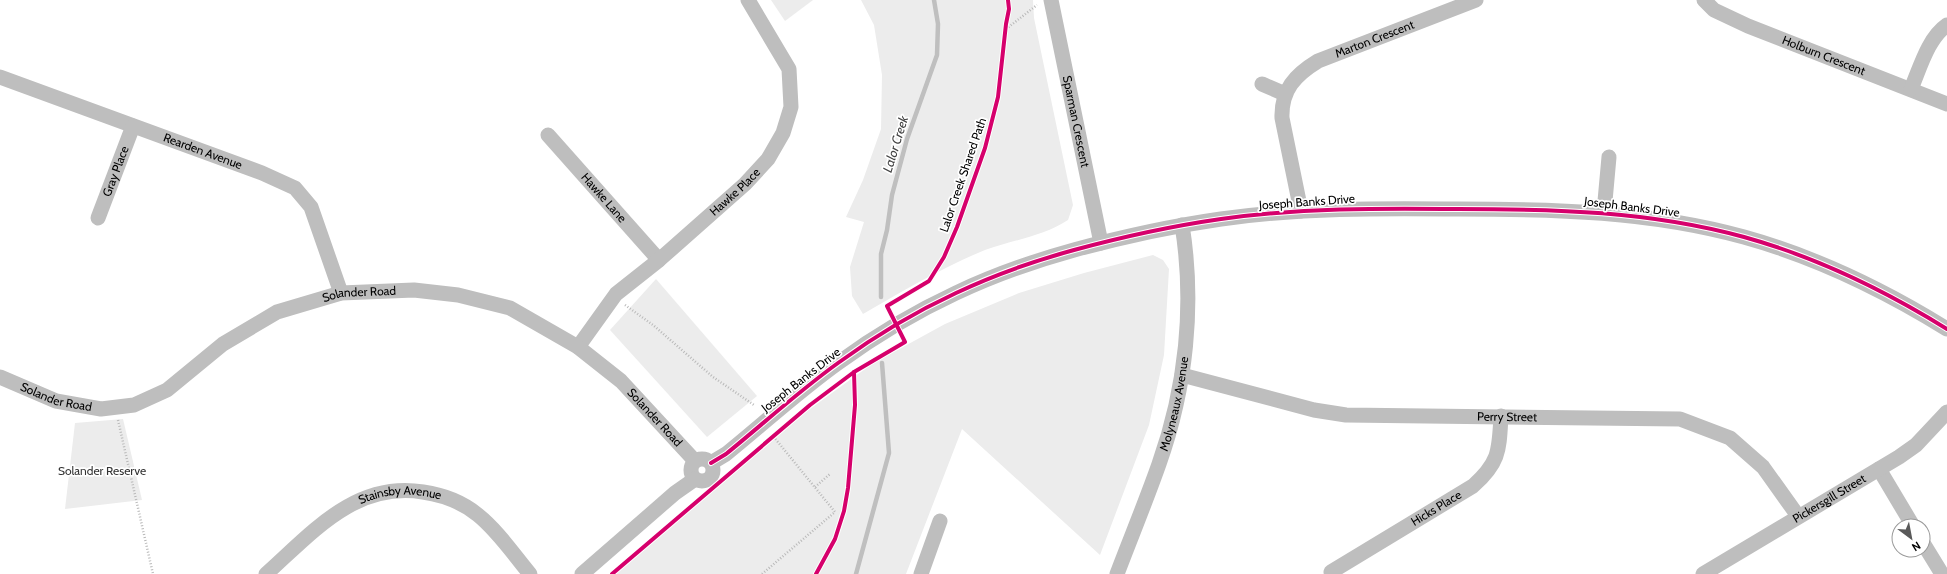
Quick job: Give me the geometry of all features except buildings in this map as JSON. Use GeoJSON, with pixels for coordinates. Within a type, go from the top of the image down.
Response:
{"type":"FeatureCollection","features":[{"type":"Feature","properties":{"kind":"street","name":"Hawke Place"},"geometry":{"type":"LineString","coordinates":[[578,347],[616,294],[659,260],[745,184],[768,158],[783,133],[791,107],[789,69],[748,0]]}},
{"type":"Feature","properties":{"kind":"street","name":"Sparman Crescent"},"geometry":{"type":"LineString","coordinates":[[1051,0],[1101,243]]}},
{"type":"Feature","properties":{"kind":"street","name":"Marton Crescent"},"geometry":{"type":"LineString","coordinates":[[1301,211],[1282,118],[1282,104],[1285,94],[1304,69],[1318,61],[1476,0]]}},
{"type":"Feature","properties":{"kind":"street","name":"Holburn Crescent"},"geometry":{"type":"LineString","coordinates":[[1704,0],[1714,10],[1748,26],[1947,104]]}},
{"type":"Feature","properties":{"kind":"street"},"geometry":{"type":"LineString","coordinates":[[1911,89],[1931,43],[1940,30],[1947,25]]}},
{"type":"Feature","properties":{"kind":"street","name":"Rearden Avenue"},"geometry":{"type":"LineString","coordinates":[[0,77],[262,173],[295,188],[311,206],[340,293]]}},
{"type":"Feature","properties":{"kind":"street"},"geometry":{"type":"LineString","coordinates":[[1262,84],[1285,94]]}},
{"type":"Feature","properties":{"kind":"street","name":"Gray Place"},"geometry":{"type":"LineString","coordinates":[[98,218],[133,126]]}},
{"type":"Feature","properties":{"kind":"street","name":"Hawke Lane"},"geometry":{"type":"LineString","coordinates":[[548,135],[659,260]]}},
{"type":"Feature","properties":{"kind":"street"},"geometry":{"type":"LineString","coordinates":[[1604,212],[1610,157]]}},
{"type":"Feature","properties":{"kind":"street","name":"Joseph Banks Drive"},"geometry":{"type":"LineString","coordinates":[[711,463],[726,454],[838,363],[895,325],[958,292],[1021,266],[1101,243],[1182,225],[1225,218],[1301,211],[1436,208],[1570,210],[1604,212],[1674,221],[1745,237],[1779,248],[1854,277],[1947,330]]}},
{"type":"Feature","properties":{"kind":"street","name":"Molyneaux Avenue"},"geometry":{"type":"LineString","coordinates":[[1117,574],[1160,463],[1182,375],[1187,331],[1189,278],[1182,225]]}},
{"type":"Feature","properties":{"kind":"street","name":"Solander Road"},"geometry":{"type":"LineString","coordinates":[[0,377],[56,401],[101,409],[134,405],[167,390],[223,344],[277,312],[340,293],[414,290],[458,295],[510,308],[578,347],[621,381],[695,461]]}},
{"type":"Feature","properties":{"kind":"street","name":"Perry Street"},"geometry":{"type":"LineString","coordinates":[[1182,375],[1314,410],[1346,415],[1680,419],[1730,438],[1763,467],[1798,516]]}},
{"type":"Feature","properties":{"kind":"street","name":"Pickersgill Street"},"geometry":{"type":"LineString","coordinates":[[1703,574],[1879,469],[1916,445],[1947,412]]}},
{"type":"Feature","properties":{"kind":"street","name":"Hicks Place"},"geometry":{"type":"LineString","coordinates":[[1331,572],[1466,490],[1486,475],[1494,463],[1499,449],[1501,416]]}},
{"type":"Feature","properties":{"kind":"street"},"geometry":{"type":"LineString","coordinates":[[702,459],[711,463],[713,471],[709,479],[701,482],[695,479],[690,472],[690,468],[695,461],[702,459]]}},
{"type":"Feature","properties":{"kind":"street"},"geometry":{"type":"LineString","coordinates":[[1879,469],[1908,518]]}},
{"type":"Feature","properties":{"kind":"street"},"geometry":{"type":"LineString","coordinates":[[582,574],[675,493],[695,479]]}},
{"type":"Feature","properties":{"kind":"street","name":"Stainsby Avenue"},"geometry":{"type":"LineString","coordinates":[[266,574],[333,514],[350,504],[370,495],[389,491],[413,490],[438,494],[454,499],[478,515],[530,574]]}},
{"type":"Feature","properties":{"kind":"street"},"geometry":{"type":"LineString","coordinates":[[921,574],[940,521]]}},
{"type":"Feature","properties":{"kind":"street"},"geometry":{"type":"LineString","coordinates":[[1931,556],[1942,574]]}},
{"type":"Feature","properties":{"kind":"path"},"geometry":{"type":"LineString","coordinates":[[1005,34],[1006,26],[1043,0]]}},
{"type":"Feature","properties":{"kind":"path"},"geometry":{"type":"LineString","coordinates":[[616,294],[625,304],[653,325],[714,377],[754,405]]}},
{"type":"Feature","properties":{"kind":"path"},"geometry":{"type":"LineString","coordinates":[[115,407],[152,574]]}},
{"type":"Feature","properties":{"kind":"path"},"geometry":{"type":"LineString","coordinates":[[768,440],[778,432]]}},
{"type":"Feature","properties":{"kind":"path"},"geometry":{"type":"LineString","coordinates":[[762,574],[835,512],[774,436]]}},
{"type":"Feature","properties":{"kind":"path"},"geometry":{"type":"LineString","coordinates":[[815,487],[830,474]]}},
{"type":"Feature","properties":{"kind":"green space"},"geometry":{"type":"Polygon","coordinates":[[[771,0],[813,0],[785,21],[771,0]]]}},
{"type":"Feature","properties":{"kind":"green space"},"geometry":{"type":"Polygon","coordinates":[[[861,0],[1033,0],[1034,18],[1073,205],[1068,220],[1059,225],[1039,234],[996,246],[969,257],[923,280],[863,314],[852,296],[850,267],[864,222],[846,217],[863,180],[881,129],[882,75],[874,25],[861,0]]]}},
{"type":"Feature","properties":{"kind":"green space"},"geometry":{"type":"Polygon","coordinates":[[[1153,255],[1163,260],[1169,269],[1164,355],[1149,425],[1100,555],[962,429],[906,574],[616,574],[807,411],[872,364],[945,324],[1019,293],[1084,273],[1153,255]]]}},
{"type":"Feature","properties":{"kind":"green space"},"geometry":{"type":"Polygon","coordinates":[[[656,279],[757,396],[707,437],[610,330],[656,279]]]}},
{"type":"Feature","properties":{"kind":"green space","name":"Solander Reserve"},"geometry":{"type":"Polygon","coordinates":[[[123,419],[142,500],[65,509],[75,423],[123,419]]]}},
{"type":"Feature","properties":{"kind":"waterway","name":"Lalor Creek"},"geometry":{"type":"LineString","coordinates":[[881,297],[881,254],[887,230],[892,195],[907,139],[937,55],[938,24],[934,0]]}},
{"type":"Feature","properties":{"kind":"waterway"},"geometry":{"type":"LineString","coordinates":[[856,574],[889,453],[882,363]]}},
{"type":"Feature","properties":{"kind":"cycle path","name":"Lalor Creek Shared Path"},"geometry":{"type":"LineString","coordinates":[[612,574],[810,405],[854,372],[905,342],[887,306],[929,281],[944,257],[957,227],[985,148],[998,97],[1009,9],[1008,0]]}},
{"type":"Feature","properties":{"kind":"cycle path"},"geometry":{"type":"LineString","coordinates":[[711,463],[726,454],[809,385],[852,353],[910,316],[956,293],[1014,269],[1092,245],[1184,225],[1251,215],[1340,210],[1495,209],[1602,213],[1673,222],[1708,228],[1744,237],[1797,254],[1874,288],[1947,329]]}},
{"type":"Feature","properties":{"kind":"cycle path"},"geometry":{"type":"LineString","coordinates":[[816,574],[835,539],[844,511],[848,488],[855,405],[854,372]]}}]}
